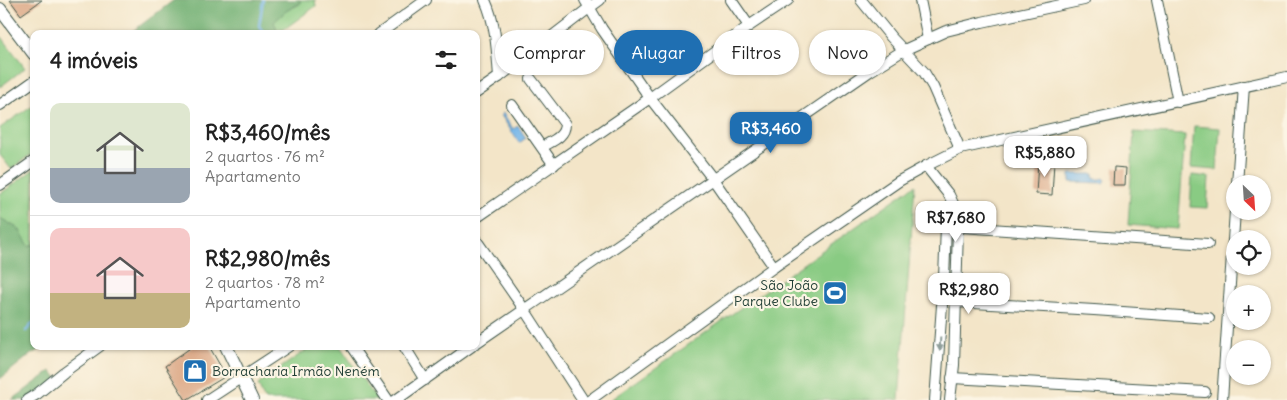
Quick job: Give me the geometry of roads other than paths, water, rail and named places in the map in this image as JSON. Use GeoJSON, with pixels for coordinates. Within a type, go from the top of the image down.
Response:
{"type":"FeatureCollection","features":[{"type":"Feature","properties":{"kind":"main road"},"geometry":{"type":"LineString","coordinates":[[0,9],[30,49]]}},
{"type":"Feature","properties":{"kind":"main road"},"geometry":{"type":"LineString","coordinates":[[228,350],[252,400]]}},
{"type":"Feature","properties":{"kind":"street"},"geometry":{"type":"LineString","coordinates":[[385,30],[426,0]]}},
{"type":"Feature","properties":{"kind":"street"},"geometry":{"type":"LineString","coordinates":[[485,0],[489,8],[495,33],[500,77]]}},
{"type":"Feature","properties":{"kind":"street"},"geometry":{"type":"LineString","coordinates":[[480,90],[500,77],[587,4],[600,0]]}},
{"type":"Feature","properties":{"kind":"street"},"geometry":{"type":"LineString","coordinates":[[732,0],[749,26]]}},
{"type":"Feature","properties":{"kind":"street"},"geometry":{"type":"LineString","coordinates":[[480,215],[788,0]]}},
{"type":"Feature","properties":{"kind":"street"},"geometry":{"type":"LineString","coordinates":[[861,0],[881,26],[924,72],[933,87],[960,149]]}},
{"type":"Feature","properties":{"kind":"street"},"geometry":{"type":"LineString","coordinates":[[920,0],[928,39]]}},
{"type":"Feature","properties":{"kind":"street"},"geometry":{"type":"LineString","coordinates":[[480,340],[870,70],[904,50],[946,31],[1084,0]]}},
{"type":"Feature","properties":{"kind":"street"},"geometry":{"type":"LineString","coordinates":[[1157,0],[1178,102]]}},
{"type":"Feature","properties":{"kind":"street"},"geometry":{"type":"LineString","coordinates":[[587,4],[650,98],[713,179],[774,267]]}},
{"type":"Feature","properties":{"kind":"street"},"geometry":{"type":"LineString","coordinates":[[590,400],[774,267],[900,181],[960,149],[1287,77]]}},
{"type":"Feature","properties":{"kind":"street"},"geometry":{"type":"LineString","coordinates":[[531,79],[565,124],[562,135],[542,147]]}},
{"type":"Feature","properties":{"kind":"street"},"geometry":{"type":"LineString","coordinates":[[0,105],[30,84]]}},
{"type":"Feature","properties":{"kind":"street"},"geometry":{"type":"LineString","coordinates":[[1238,175],[1244,86]]}},
{"type":"Feature","properties":{"kind":"street"},"geometry":{"type":"LineString","coordinates":[[512,105],[554,165]]}},
{"type":"Feature","properties":{"kind":"street"},"geometry":{"type":"LineString","coordinates":[[0,185],[30,164]]}},
{"type":"Feature","properties":{"kind":"street"},"geometry":{"type":"LineString","coordinates":[[926,166],[949,195],[957,212],[963,216],[963,224],[960,228],[951,395],[936,387]]}},
{"type":"Feature","properties":{"kind":"street"},"geometry":{"type":"LineString","coordinates":[[936,400],[945,218],[946,215],[953,211],[957,212]]}},
{"type":"Feature","properties":{"kind":"street"},"geometry":{"type":"LineString","coordinates":[[1222,400],[1234,220]]}},
{"type":"Feature","properties":{"kind":"street"},"geometry":{"type":"LineString","coordinates":[[946,226],[952,230],[960,228],[1208,244]]}},
{"type":"Feature","properties":{"kind":"street"},"geometry":{"type":"LineString","coordinates":[[480,246],[583,400]]}},
{"type":"Feature","properties":{"kind":"street"},"geometry":{"type":"LineString","coordinates":[[957,302],[1209,318]]}},
{"type":"Feature","properties":{"kind":"street"},"geometry":{"type":"LineString","coordinates":[[27,400],[94,350]]}},
{"type":"Feature","properties":{"kind":"street"},"geometry":{"type":"LineString","coordinates":[[207,400],[283,350]]}},
{"type":"Feature","properties":{"kind":"street"},"geometry":{"type":"LineString","coordinates":[[354,350],[388,400]]}},
{"type":"Feature","properties":{"kind":"street"},"geometry":{"type":"LineString","coordinates":[[406,350],[425,380]]}},
{"type":"Feature","properties":{"kind":"street"},"geometry":{"type":"LineString","coordinates":[[396,400],[466,350]]}},
{"type":"Feature","properties":{"kind":"street"},"geometry":{"type":"LineString","coordinates":[[938,365],[954,365]]}},
{"type":"Feature","properties":{"kind":"street"},"geometry":{"type":"LineString","coordinates":[[952,378],[1205,392]]}},
{"type":"Feature","properties":{"kind":"water"},"geometry":{"type":"Polygon","coordinates":[[[503,113],[513,129],[518,126],[526,138],[519,143],[501,115],[503,113]]]}},
{"type":"Feature","properties":{"kind":"water"},"geometry":{"type":"Polygon","coordinates":[[[1070,174],[1094,174],[1094,179],[1104,178],[1106,180],[1104,183],[1070,182],[1070,174]]]}},
{"type":"Feature","properties":{"kind":"waterway"},"geometry":{"type":"LineString","coordinates":[[262,30],[259,26],[263,0]]}},
{"type":"Feature","properties":{"kind":"waterway"},"geometry":{"type":"LineString","coordinates":[[26,331],[30,326]]}},
{"type":"Feature","properties":{"kind":"place","name":"São João Parque Clube"},"geometry":{"type":"Point","coordinates":[835,293]}},
{"type":"Feature","properties":{"kind":"place","name":"Borracharia Irmão Neném"},"geometry":{"type":"Point","coordinates":[195,371]}}]}
